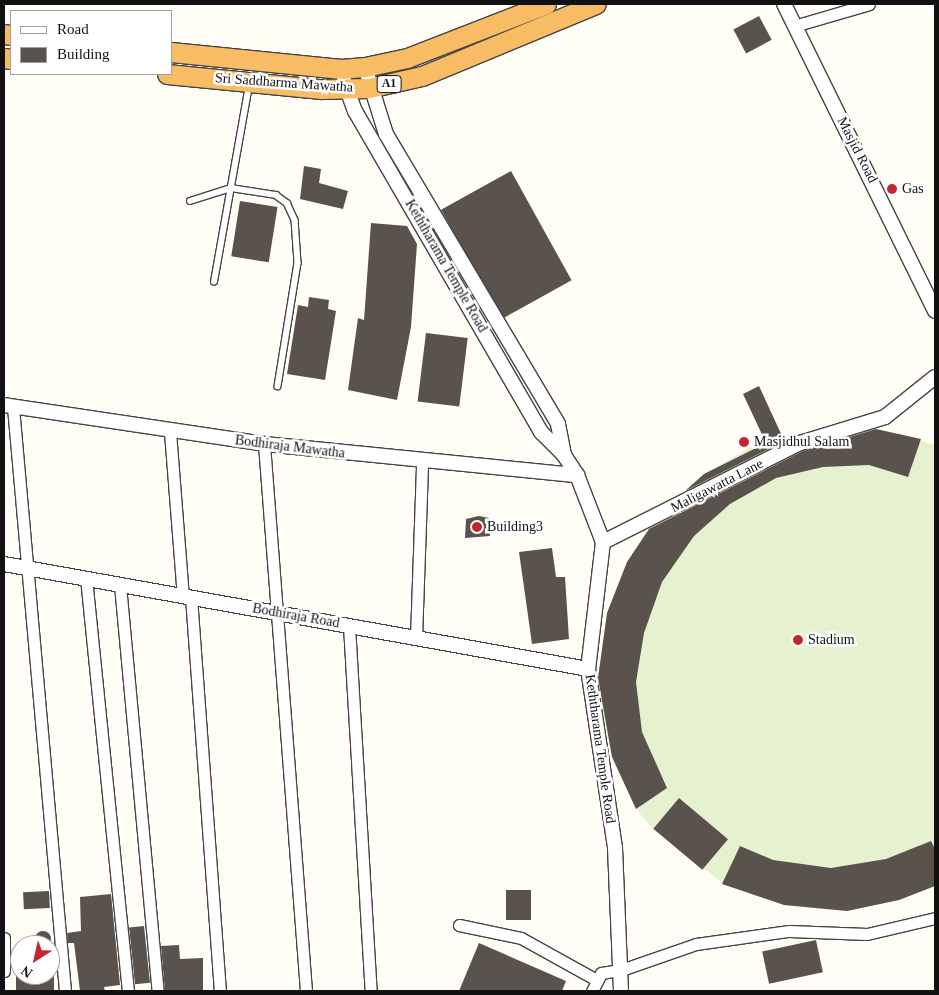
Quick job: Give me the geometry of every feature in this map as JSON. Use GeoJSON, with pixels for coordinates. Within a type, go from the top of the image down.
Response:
{"type":"FeatureCollection","features":[{"type":"Feature","properties":{"kind":"highway","name":"Sri Saddharma Mawatha"},"geometry":{"type":"LineString","coordinates":[[172,52],[341,69],[365,67],[407,58],[546,4]]}},
{"type":"Feature","properties":{"kind":"highway","name":"Sri Saddharma Mawatha"},"geometry":{"type":"LineString","coordinates":[[172,75],[250,83],[345,89],[369,88],[422,76],[596,4]]}},
{"type":"Feature","properties":{"kind":"street","name":"Masjid Road"},"geometry":{"type":"LineString","coordinates":[[784,4],[933,294]]}},
{"type":"Feature","properties":{"kind":"street"},"geometry":{"type":"LineString","coordinates":[[794,26],[869,4]]}},
{"type":"Feature","properties":{"kind":"street","name":"Keththarama Temple Road"},"geometry":{"type":"LineString","coordinates":[[365,67],[369,88],[386,134],[431,227],[500,360],[540,432],[564,455],[577,475],[603,542],[588,668],[615,848],[621,991]]}},
{"type":"Feature","properties":{"kind":"street","name":"Keththarama Temple Road"},"geometry":{"type":"LineString","coordinates":[[341,69],[345,89],[431,227],[516,354],[558,424],[564,455]]}},
{"type":"Feature","properties":{"kind":"street"},"geometry":{"type":"LineString","coordinates":[[933,294],[935,311]]}},
{"type":"Feature","properties":{"kind":"street"},"geometry":{"type":"LineString","coordinates":[[500,360],[516,354]]}},
{"type":"Feature","properties":{"kind":"street","name":"Maligawatta Lane"},"geometry":{"type":"LineString","coordinates":[[603,542],[800,443],[885,417],[933,380]]}},
{"type":"Feature","properties":{"kind":"street"},"geometry":{"type":"LineString","coordinates":[[8,406],[30,568],[65,991]]}},
{"type":"Feature","properties":{"kind":"street","name":"Bodhiraja Mawatha"},"geometry":{"type":"LineString","coordinates":[[8,406],[170,432],[264,444],[422,462],[577,475]]}},
{"type":"Feature","properties":{"kind":"street"},"geometry":{"type":"LineString","coordinates":[[170,432],[187,596],[220,991]]}},
{"type":"Feature","properties":{"kind":"street"},"geometry":{"type":"LineString","coordinates":[[264,444],[280,613],[306,991]]}},
{"type":"Feature","properties":{"kind":"street"},"geometry":{"type":"LineString","coordinates":[[416,638],[422,462]]}},
{"type":"Feature","properties":{"kind":"street","name":"Bodhiraja Road"},"geometry":{"type":"LineString","coordinates":[[4,564],[588,668]]}},
{"type":"Feature","properties":{"kind":"street"},"geometry":{"type":"LineString","coordinates":[[86,578],[128,991]]}},
{"type":"Feature","properties":{"kind":"street"},"geometry":{"type":"LineString","coordinates":[[120,585],[158,991]]}},
{"type":"Feature","properties":{"kind":"street"},"geometry":{"type":"LineString","coordinates":[[349,626],[371,991]]}},
{"type":"Feature","properties":{"kind":"street"},"geometry":{"type":"LineString","coordinates":[[592,991],[595,979],[601,973],[621,970],[696,944],[789,931],[867,934],[935,918]]}},
{"type":"Feature","properties":{"kind":"street"},"geometry":{"type":"LineString","coordinates":[[459,925],[521,938],[595,979]]}},
{"type":"Feature","properties":{"kind":"street"},"geometry":{"type":"LineString","coordinates":[[4,938],[4,971]]}},
{"type":"Feature","properties":{"kind":"lane"},"geometry":{"type":"LineString","coordinates":[[214,282],[250,83]]}},
{"type":"Feature","properties":{"kind":"lane"},"geometry":{"type":"LineString","coordinates":[[190,201],[231,188],[276,195],[287,203],[295,220],[298,263],[278,386]]}},
{"type":"Feature","properties":{"kind":"green space","name":"Stadium"},"geometry":{"type":"Polygon","coordinates":[[[825,429],[875,429],[935,445],[935,886],[899,900],[847,911],[784,905],[722,883],[653,829],[636,809],[612,757],[597,685],[607,613],[627,562],[656,518],[704,474],[749,448],[825,429]]]}},
{"type":"Feature","properties":{"kind":"building"},"geometry":{"type":"Polygon","coordinates":[[[759,16],[772,40],[746,53],[733,30],[759,16]]]}},
{"type":"Feature","properties":{"kind":"building"},"geometry":{"type":"Polygon","coordinates":[[[304,166],[321,169],[319,183],[348,191],[343,209],[300,199],[304,166]]]}},
{"type":"Feature","properties":{"kind":"building"},"geometry":{"type":"Polygon","coordinates":[[[511,171],[572,280],[502,319],[441,210],[511,171]]]}},
{"type":"Feature","properties":{"kind":"building"},"geometry":{"type":"Polygon","coordinates":[[[240,201],[278,207],[269,262],[231,256],[240,201]]]}},
{"type":"Feature","properties":{"kind":"building"},"geometry":{"type":"Polygon","coordinates":[[[371,223],[407,226],[417,244],[411,327],[397,400],[348,390],[358,318],[364,320],[371,223]]]}},
{"type":"Feature","properties":{"kind":"building"},"geometry":{"type":"Polygon","coordinates":[[[309,297],[329,300],[328,309],[336,311],[325,380],[287,374],[298,305],[308,307],[309,297]]]}},
{"type":"Feature","properties":{"kind":"building"},"geometry":{"type":"Polygon","coordinates":[[[426,333],[468,338],[459,407],[418,401],[426,333]]]}},
{"type":"Feature","properties":{"kind":"building"},"geometry":{"type":"Polygon","coordinates":[[[759,386],[783,438],[796,435],[685,491],[704,474],[766,443],[743,394],[759,386]]]}},
{"type":"Feature","properties":{"kind":"building"},"geometry":{"type":"Polygon","coordinates":[[[876,429],[921,439],[908,477],[869,465],[823,467],[776,478],[730,504],[694,536],[662,582],[644,633],[636,682],[642,732],[667,788],[636,809],[612,757],[598,678],[607,613],[627,562],[649,529],[803,451],[876,429]]]}},
{"type":"Feature","properties":{"kind":"building","name":"Building3"},"geometry":{"type":"Polygon","coordinates":[[[479,516],[489,518],[490,536],[465,538],[466,519],[479,516]]]}},
{"type":"Feature","properties":{"kind":"building"},"geometry":{"type":"Polygon","coordinates":[[[552,548],[556,577],[565,577],[569,639],[532,644],[519,552],[552,548]]]}},
{"type":"Feature","properties":{"kind":"building"},"geometry":{"type":"Polygon","coordinates":[[[679,798],[728,839],[702,870],[653,829],[679,798]]]}},
{"type":"Feature","properties":{"kind":"building"},"geometry":{"type":"Polygon","coordinates":[[[931,841],[935,849],[935,886],[899,900],[847,911],[784,905],[722,884],[740,846],[773,860],[831,868],[886,859],[931,841]]]}},
{"type":"Feature","properties":{"kind":"building"},"geometry":{"type":"Polygon","coordinates":[[[506,890],[531,890],[531,920],[506,920],[506,890]]]}},
{"type":"Feature","properties":{"kind":"building"},"geometry":{"type":"Polygon","coordinates":[[[49,891],[50,908],[24,909],[23,892],[49,891]]]}},
{"type":"Feature","properties":{"kind":"building"},"geometry":{"type":"Polygon","coordinates":[[[111,894],[120,985],[104,987],[105,991],[80,991],[74,943],[68,943],[67,933],[81,931],[80,897],[111,894]]]}},
{"type":"Feature","properties":{"kind":"building"},"geometry":{"type":"Polygon","coordinates":[[[144,926],[150,983],[135,984],[129,928],[144,926]]]}},
{"type":"Feature","properties":{"kind":"building"},"geometry":{"type":"Polygon","coordinates":[[[40,931],[50,935],[36,935],[40,931]]]}},
{"type":"Feature","properties":{"kind":"building"},"geometry":{"type":"Polygon","coordinates":[[[816,940],[823,972],[769,984],[762,951],[816,940]]]}},
{"type":"Feature","properties":{"kind":"building"},"geometry":{"type":"Polygon","coordinates":[[[479,943],[566,981],[562,991],[459,991],[479,943]]]}},
{"type":"Feature","properties":{"kind":"building"},"geometry":{"type":"Polygon","coordinates":[[[179,945],[180,959],[203,958],[203,991],[165,991],[161,946],[179,945]]]}},
{"type":"Feature","properties":{"kind":"building"},"geometry":{"type":"Polygon","coordinates":[[[16,985],[54,985],[54,991],[16,991],[16,985]]]}},
{"type":"Feature","properties":{"kind":"place","name":"Gas"},"geometry":{"type":"Point","coordinates":[892,189]}},
{"type":"Feature","properties":{"kind":"place","name":"Masjidhul Salam"},"geometry":{"type":"Point","coordinates":[744,442]}},
{"type":"Feature","properties":{"kind":"place","name":"Building3"},"geometry":{"type":"Point","coordinates":[477,527]}},
{"type":"Feature","properties":{"kind":"place","name":"Stadium"},"geometry":{"type":"Point","coordinates":[798,640]}}]}
